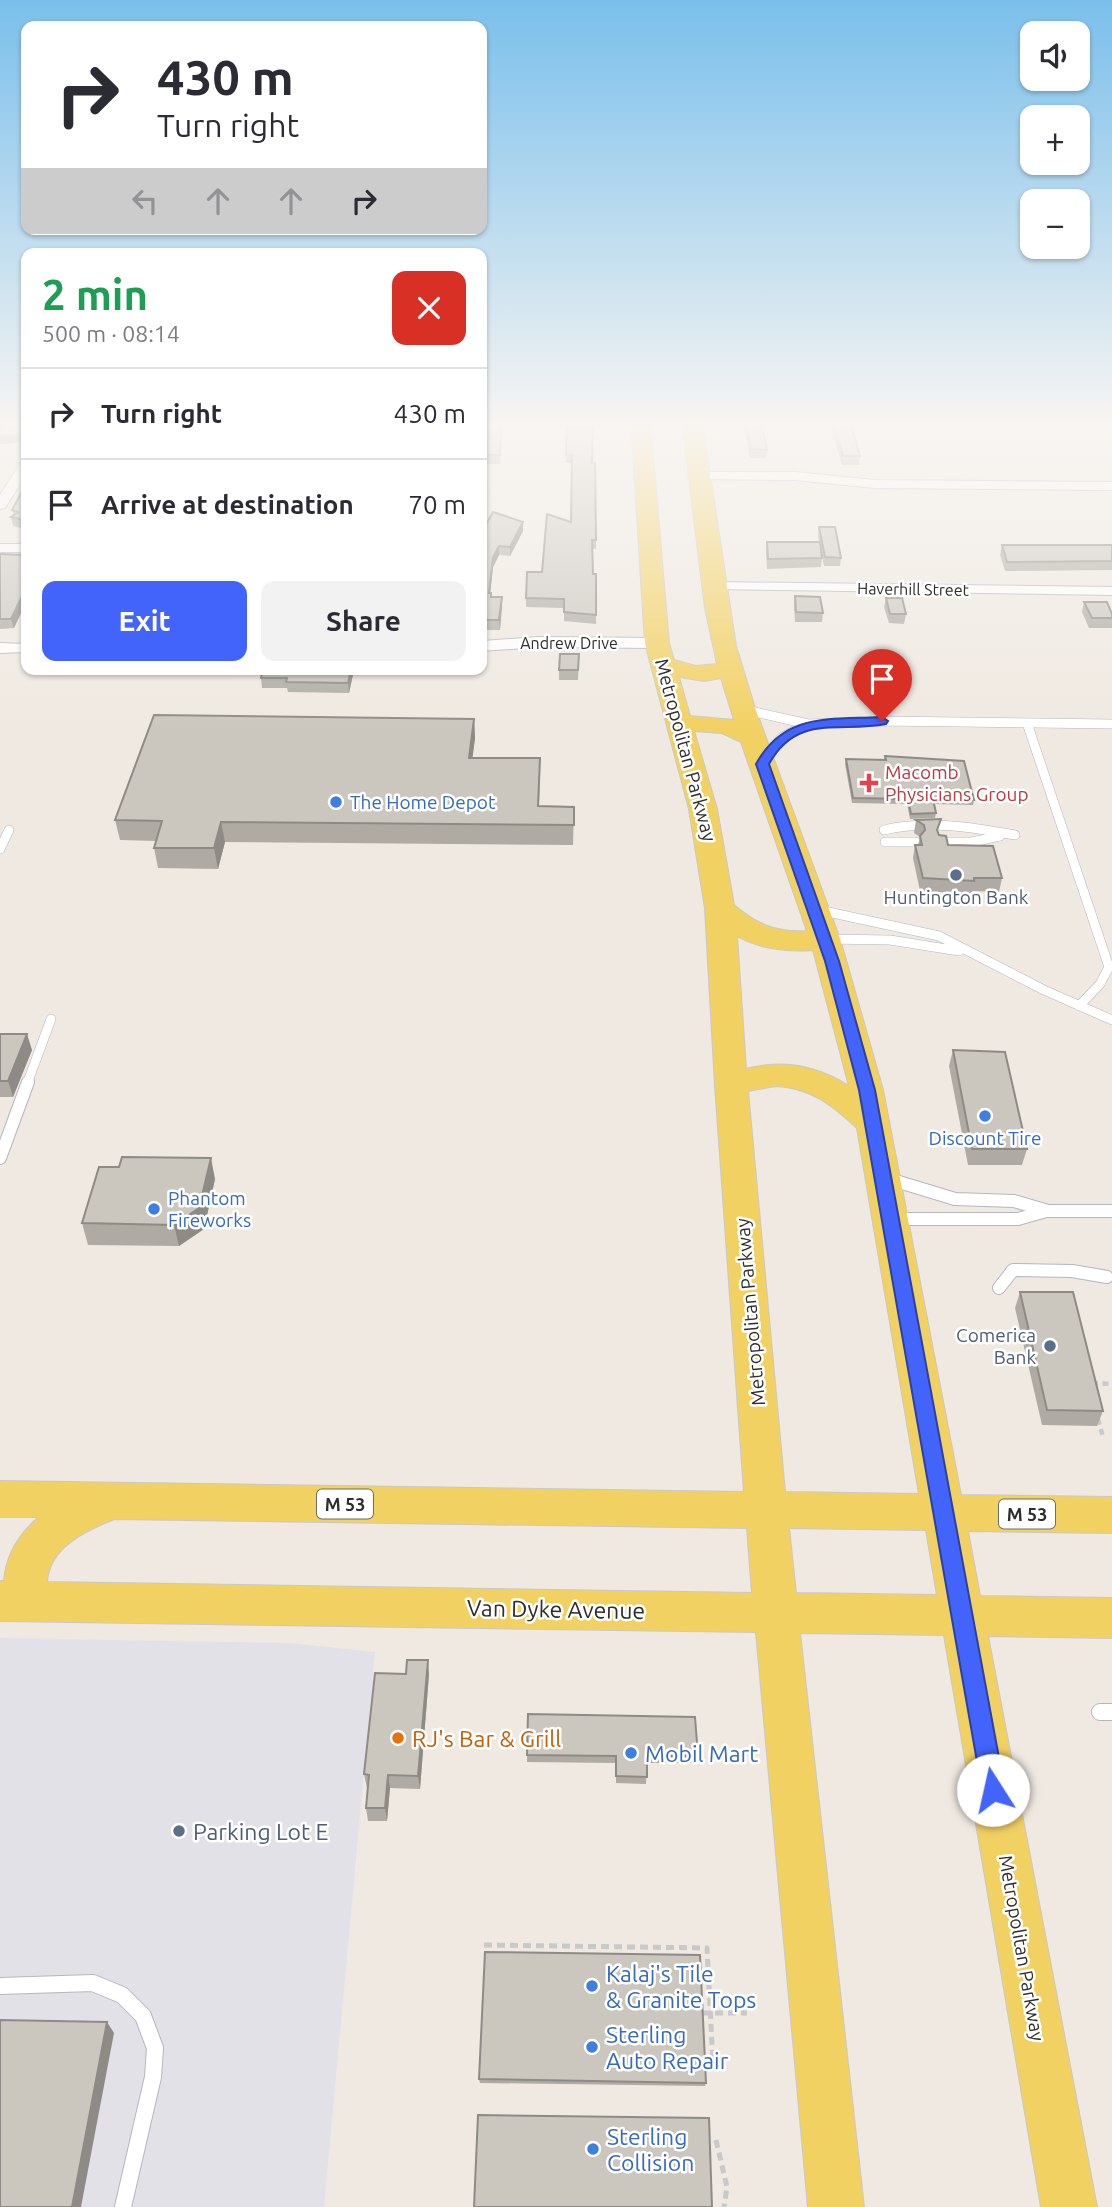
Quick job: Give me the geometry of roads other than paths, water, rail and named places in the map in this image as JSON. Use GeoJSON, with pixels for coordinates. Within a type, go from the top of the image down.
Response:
{"type":"FeatureCollection","features":[{"type":"Feature","properties":{"kind":"main road","name":"Metropolitan Parkway"},"geometry":{"type":"LineString","coordinates":[[656,525],[660,653],[704,809],[720,908],[731,1085],[766,1512],[836,2207]]}},
{"type":"Feature","properties":{"kind":"main road","name":"Metropolitan Parkway"},"geometry":{"type":"LineString","coordinates":[[706,525],[730,668],[825,939],[852,1029],[874,1124],[1069,2207]]}},
{"type":"Feature","properties":{"kind":"main road"},"geometry":{"type":"LineString","coordinates":[[660,653],[676,670],[700,674],[730,668]]}},
{"type":"Feature","properties":{"kind":"main road"},"geometry":{"type":"LineString","coordinates":[[679,724],[719,723],[742,730],[758,751]]}},
{"type":"Feature","properties":{"kind":"main road"},"geometry":{"type":"LineString","coordinates":[[720,908],[746,930],[768,940],[792,943],[825,939]]}},
{"type":"Feature","properties":{"kind":"main road"},"geometry":{"type":"LineString","coordinates":[[731,1085],[771,1074],[808,1078],[850,1101],[874,1124]]}},
{"type":"Feature","properties":{"kind":"main road","name":"M 53"},"geometry":{"type":"LineString","coordinates":[[0,1499],[1112,1515]]}},
{"type":"Feature","properties":{"kind":"main road"},"geometry":{"type":"LineString","coordinates":[[13,1601],[31,1557],[43,1541],[59,1526],[79,1514],[113,1501]]}},
{"type":"Feature","properties":{"kind":"main road","name":"Van Dyke Avenue"},"geometry":{"type":"LineString","coordinates":[[13,1601],[1112,1618]]}},
{"type":"Feature","properties":{"kind":"street"},"geometry":{"type":"LineString","coordinates":[[0,548],[21,548]]}},
{"type":"Feature","properties":{"kind":"street","name":"Haverhill Street"},"geometry":{"type":"LineString","coordinates":[[714,586],[1112,591]]}},
{"type":"Feature","properties":{"kind":"street","name":"Andrew Drive"},"geometry":{"type":"LineString","coordinates":[[487,646],[539,642],[660,653]]}},
{"type":"Feature","properties":{"kind":"street"},"geometry":{"type":"LineString","coordinates":[[0,648],[21,648]]}},
{"type":"Feature","properties":{"kind":"lane"},"geometry":{"type":"LineString","coordinates":[[742,708],[761,715],[808,724],[882,721],[1112,724]]}},
{"type":"Feature","properties":{"kind":"lane"},"geometry":{"type":"LineString","coordinates":[[1027,723],[1109,967],[1100,984],[1079,1006]]}},
{"type":"Feature","properties":{"kind":"lane"},"geometry":{"type":"LineString","coordinates":[[758,751],[771,748],[781,738],[808,724]]}},
{"type":"Feature","properties":{"kind":"lane"},"geometry":{"type":"LineString","coordinates":[[884,831],[905,825],[964,826],[1003,835]]}},
{"type":"Feature","properties":{"kind":"lane"},"geometry":{"type":"LineString","coordinates":[[0,849],[9,830]]}},
{"type":"Feature","properties":{"kind":"lane"},"geometry":{"type":"LineString","coordinates":[[941,842],[972,842],[1015,835]]}},
{"type":"Feature","properties":{"kind":"lane"},"geometry":{"type":"LineString","coordinates":[[885,842],[916,842]]}},
{"type":"Feature","properties":{"kind":"lane"},"geometry":{"type":"LineString","coordinates":[[814,909],[932,934],[1112,1020]]}},
{"type":"Feature","properties":{"kind":"lane"},"geometry":{"type":"LineString","coordinates":[[825,939],[890,940],[966,951]]}},
{"type":"Feature","properties":{"kind":"lane"},"geometry":{"type":"LineString","coordinates":[[0,1158],[51,1019]]}},
{"type":"Feature","properties":{"kind":"lane"},"geometry":{"type":"LineString","coordinates":[[883,1177],[955,1199],[1014,1201],[1048,1210],[1112,1211]]}},
{"type":"Feature","properties":{"kind":"lane"},"geometry":{"type":"LineString","coordinates":[[890,1219],[1018,1219],[1048,1210]]}},
{"type":"Feature","properties":{"kind":"lane"},"geometry":{"type":"LineString","coordinates":[[999,1288],[1013,1270],[1072,1271],[1107,1277]]}},
{"type":"Feature","properties":{"kind":"lane"},"geometry":{"type":"LineString","coordinates":[[0,1986],[93,1983],[122,1996],[143,2015],[155,2048],[153,2077],[123,2207]]}},
{"type":"Feature","properties":{"kind":"place","name":"Macomb Physicians Group"},"geometry":{"type":"Point","coordinates":[869,783]}},
{"type":"Feature","properties":{"kind":"place","name":"The Home Depot"},"geometry":{"type":"Point","coordinates":[336,802]}},
{"type":"Feature","properties":{"kind":"place","name":"Huntington Bank"},"geometry":{"type":"Point","coordinates":[956,875]}},
{"type":"Feature","properties":{"kind":"place","name":"Discount Tire"},"geometry":{"type":"Point","coordinates":[985,1116]}},
{"type":"Feature","properties":{"kind":"place","name":"Phantom Fireworks"},"geometry":{"type":"Point","coordinates":[154,1209]}},
{"type":"Feature","properties":{"kind":"place","name":"Comerica Bank"},"geometry":{"type":"Point","coordinates":[1050,1346]}},
{"type":"Feature","properties":{"kind":"place","name":"RJ's Bar & Grill"},"geometry":{"type":"Point","coordinates":[398,1738]}},
{"type":"Feature","properties":{"kind":"place","name":"Mobil Mart"},"geometry":{"type":"Point","coordinates":[631,1753]}},
{"type":"Feature","properties":{"kind":"place","name":"Parking Lot E"},"geometry":{"type":"Point","coordinates":[179,1831]}},
{"type":"Feature","properties":{"kind":"place","name":"Kalaj's Tile & Granite Tops"},"geometry":{"type":"Point","coordinates":[592,1986]}},
{"type":"Feature","properties":{"kind":"place","name":"Sterling Auto Repair"},"geometry":{"type":"Point","coordinates":[592,2047]}},
{"type":"Feature","properties":{"kind":"place","name":"Sterling Collision"},"geometry":{"type":"Point","coordinates":[593,2149]}}]}
